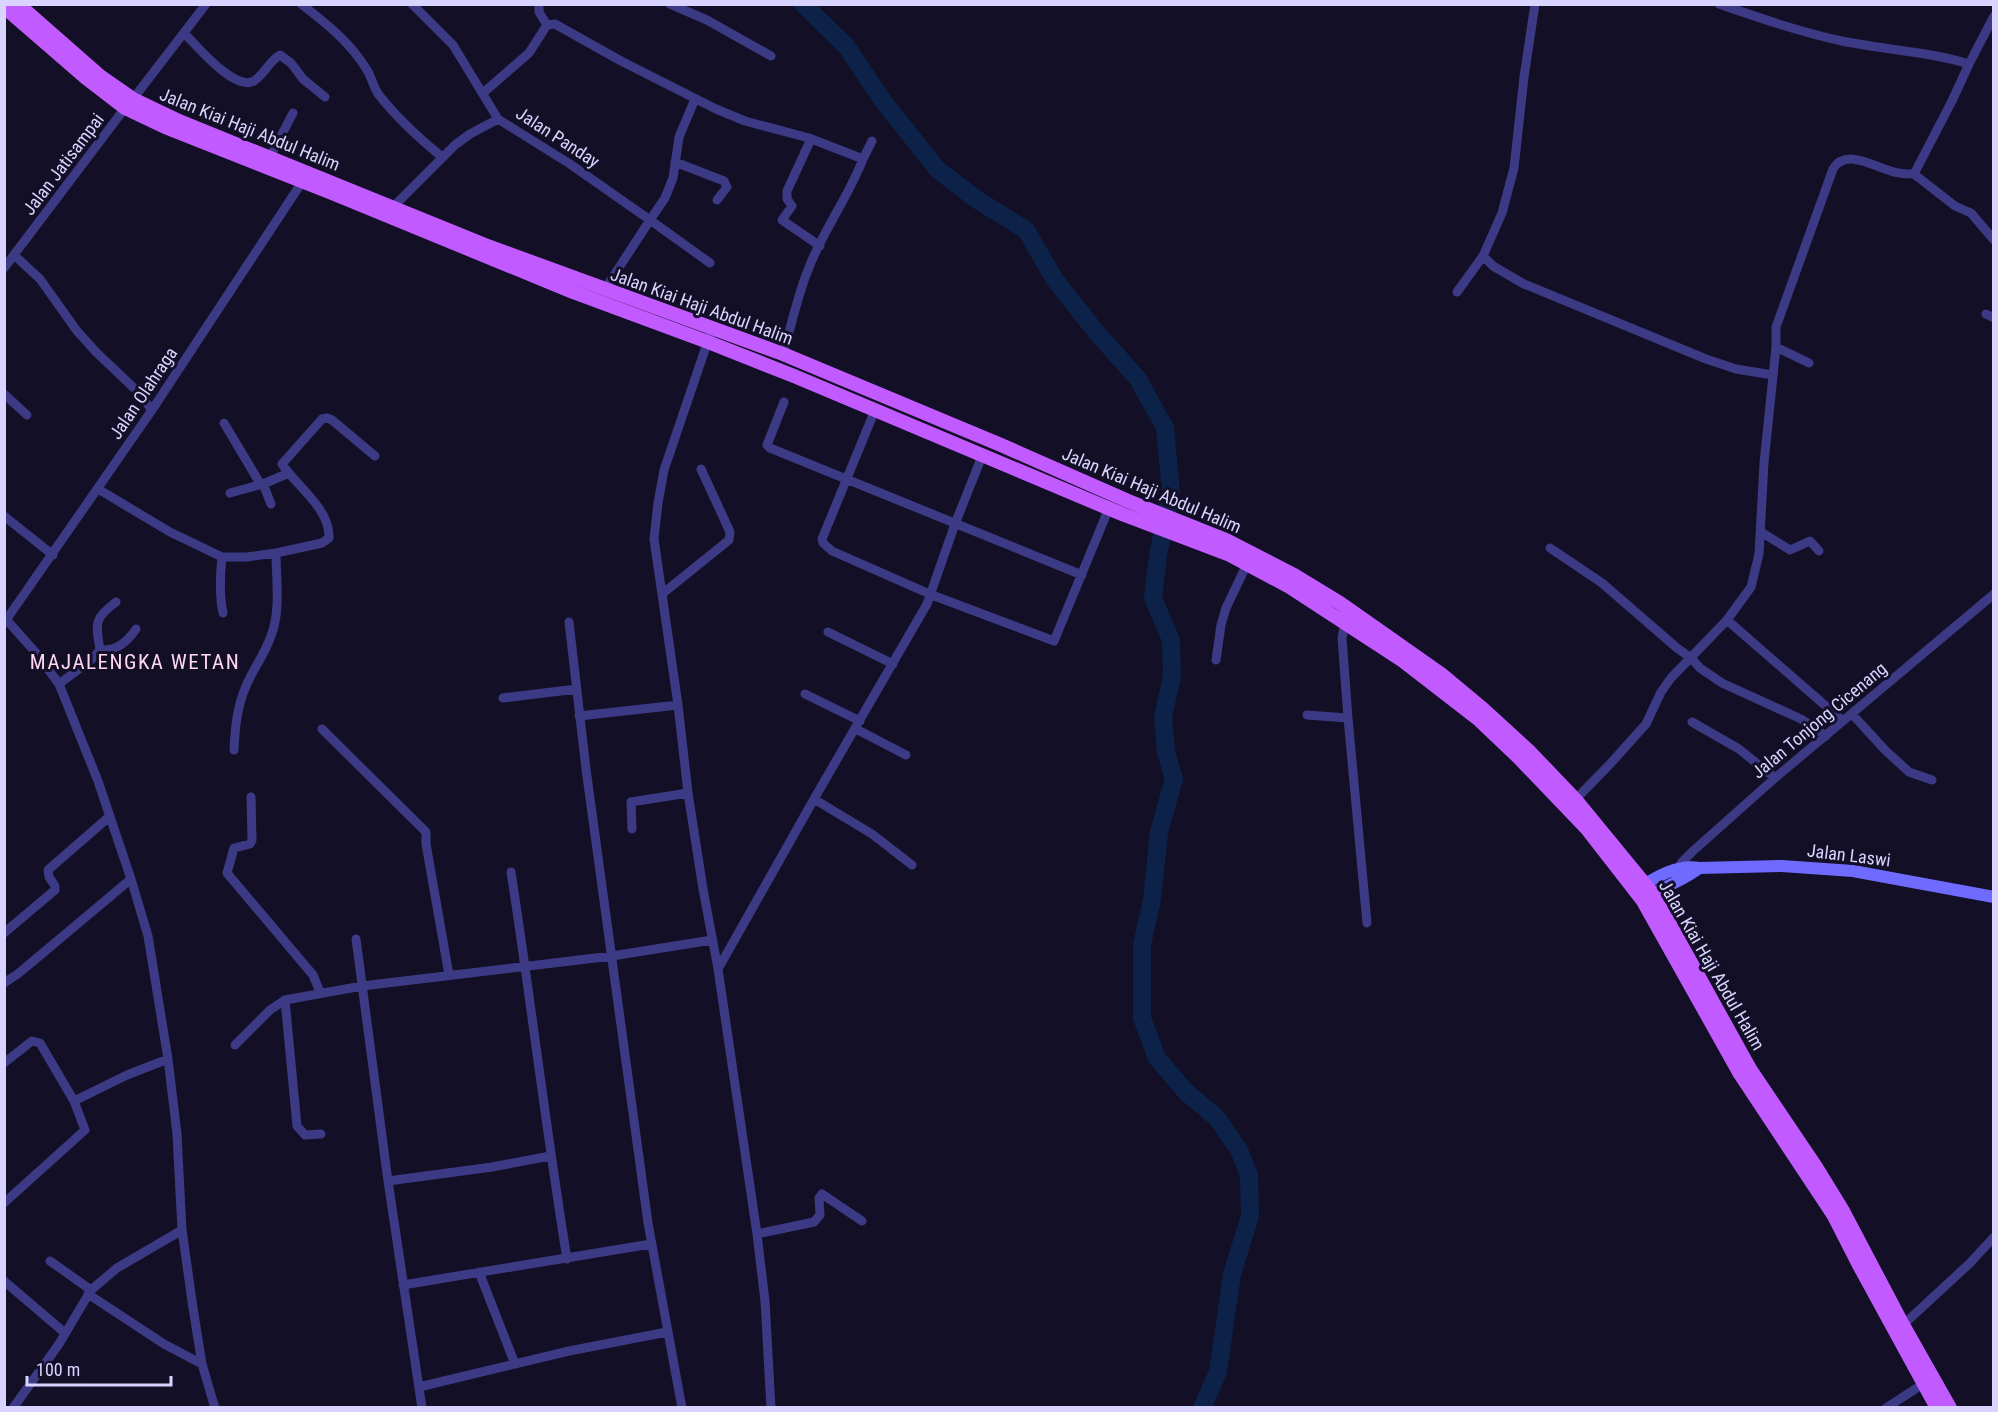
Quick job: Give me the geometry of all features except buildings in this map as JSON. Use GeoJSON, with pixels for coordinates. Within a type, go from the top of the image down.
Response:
{"type":"FeatureCollection","features":[{"type":"Feature","properties":{"kind":"main road","name":"Jalan Kiai Haji Abdul Halim"},"geometry":{"type":"LineString","coordinates":[[18,4],[129,104],[270,157],[485,245],[605,289],[982,456],[1109,508],[1125,508]]}},
{"type":"Feature","properties":{"kind":"main road","name":"Jalan Kiai Haji Abdul Halim"},"geometry":{"type":"LineString","coordinates":[[4,7],[86,78],[165,127],[573,292],[710,335],[783,354],[1001,445],[1125,508],[1197,535],[1288,586],[1403,661],[1478,719],[1571,803]]}},
{"type":"Feature","properties":{"kind":"main road","name":"Jalan Kiai Haji Abdul Halim"},"geometry":{"type":"LineString","coordinates":[[1197,535],[1226,540],[1294,574],[1340,603],[1441,674],[1530,752],[1571,803],[1587,829],[1644,892],[1740,1074],[1843,1211],[1903,1325],[1950,1407]]}},
{"type":"Feature","properties":{"kind":"main road","name":"Jalan Laswi"},"geometry":{"type":"LineString","coordinates":[[1644,892],[1678,874],[1690,876],[1699,868],[1782,866],[1853,871],[1994,897]]}},
{"type":"Feature","properties":{"kind":"main road","name":"Jalan Kiai Haji Abdul Halim"},"geometry":{"type":"LineString","coordinates":[[1805,1160],[1937,1407]]}},
{"type":"Feature","properties":{"kind":"street","name":"Jalan Jatisampai"},"geometry":{"type":"LineString","coordinates":[[4,268],[206,4]]}},
{"type":"Feature","properties":{"kind":"street"},"geometry":{"type":"LineString","coordinates":[[301,4],[331,27],[368,71],[380,96],[423,142],[442,157]]}},
{"type":"Feature","properties":{"kind":"street","name":"Jalan Panday"},"geometry":{"type":"LineString","coordinates":[[412,4],[453,45],[498,118],[570,164],[710,263]]}},
{"type":"Feature","properties":{"kind":"street"},"geometry":{"type":"LineString","coordinates":[[539,4],[539,12],[547,25]]}},
{"type":"Feature","properties":{"kind":"street"},"geometry":{"type":"LineString","coordinates":[[670,4],[707,20],[771,56]]}},
{"type":"Feature","properties":{"kind":"street"},"geometry":{"type":"LineString","coordinates":[[1457,292],[1481,258],[1502,213],[1514,168],[1535,4]]}},
{"type":"Feature","properties":{"kind":"street"},"geometry":{"type":"LineString","coordinates":[[1719,4],[1781,26],[1844,42],[1933,54],[1969,64]]}},
{"type":"Feature","properties":{"kind":"street"},"geometry":{"type":"LineString","coordinates":[[1914,174],[1994,16]]}},
{"type":"Feature","properties":{"kind":"street"},"geometry":{"type":"LineString","coordinates":[[547,25],[555,24],[695,99],[745,121],[812,139],[863,159]]}},
{"type":"Feature","properties":{"kind":"street"},"geometry":{"type":"LineString","coordinates":[[483,93],[529,53],[547,25]]}},
{"type":"Feature","properties":{"kind":"street"},"geometry":{"type":"LineString","coordinates":[[184,33],[232,78],[242,83],[249,83],[264,74],[280,55],[291,63],[303,79],[325,97]]}},
{"type":"Feature","properties":{"kind":"street"},"geometry":{"type":"LineString","coordinates":[[605,289],[665,198],[673,178],[682,126],[695,99]]}},
{"type":"Feature","properties":{"kind":"street"},"geometry":{"type":"LineString","coordinates":[[270,157],[293,113]]}},
{"type":"Feature","properties":{"kind":"street"},"geometry":{"type":"LineString","coordinates":[[393,207],[442,157],[470,134],[498,118]]}},
{"type":"Feature","properties":{"kind":"street"},"geometry":{"type":"LineString","coordinates":[[812,139],[786,194],[792,206],[782,220],[820,246]]}},
{"type":"Feature","properties":{"kind":"street"},"geometry":{"type":"LineString","coordinates":[[783,354],[808,270],[872,141]]}},
{"type":"Feature","properties":{"kind":"street"},"geometry":{"type":"LineString","coordinates":[[1571,803],[1646,724],[1661,692],[1671,678],[1727,620],[1751,587],[1759,554],[1764,463],[1776,327],[1836,164],[1844,159],[1863,161],[1897,173],[1914,174],[1955,206],[1971,213],[1994,240]]}},
{"type":"Feature","properties":{"kind":"street"},"geometry":{"type":"LineString","coordinates":[[675,162],[724,181],[727,187],[717,200]]}},
{"type":"Feature","properties":{"kind":"street","name":"Jalan Olahraga"},"geometry":{"type":"LineString","coordinates":[[5,620],[53,555],[152,410],[302,182]]}},
{"type":"Feature","properties":{"kind":"street"},"geometry":{"type":"LineString","coordinates":[[14,255],[40,279],[77,331],[137,391],[152,410]]}},
{"type":"Feature","properties":{"kind":"street"},"geometry":{"type":"LineString","coordinates":[[1481,258],[1534,288],[1706,359],[1736,369],[1773,375]]}},
{"type":"Feature","properties":{"kind":"street"},"geometry":{"type":"LineString","coordinates":[[710,335],[671,448],[658,503],[654,539],[688,793],[718,969],[757,1234],[765,1301],[771,1407]]}},
{"type":"Feature","properties":{"kind":"street"},"geometry":{"type":"LineString","coordinates":[[1776,347],[1809,363]]}},
{"type":"Feature","properties":{"kind":"street"},"geometry":{"type":"LineString","coordinates":[[4,394],[27,415]]}},
{"type":"Feature","properties":{"kind":"street"},"geometry":{"type":"LineString","coordinates":[[784,402],[767,445],[774,450],[955,525],[1082,574]]}},
{"type":"Feature","properties":{"kind":"street"},"geometry":{"type":"LineString","coordinates":[[875,410],[822,538],[825,547],[932,595],[1018,626],[1053,642],[1109,508]]}},
{"type":"Feature","properties":{"kind":"street"},"geometry":{"type":"LineString","coordinates":[[98,489],[170,532],[222,557],[247,557],[276,553],[326,541],[329,534],[319,509],[283,466],[284,460],[318,423],[327,418],[332,420],[375,456]]}},
{"type":"Feature","properties":{"kind":"street"},"geometry":{"type":"LineString","coordinates":[[224,423],[262,484],[271,504]]}},
{"type":"Feature","properties":{"kind":"street"},"geometry":{"type":"LineString","coordinates":[[718,969],[932,595],[955,525],[982,456]]}},
{"type":"Feature","properties":{"kind":"street"},"geometry":{"type":"LineString","coordinates":[[662,594],[729,540],[730,532],[701,469]]}},
{"type":"Feature","properties":{"kind":"street"},"geometry":{"type":"LineString","coordinates":[[230,494],[289,473]]}},
{"type":"Feature","properties":{"kind":"street"},"geometry":{"type":"LineString","coordinates":[[4,516],[53,555]]}},
{"type":"Feature","properties":{"kind":"street"},"geometry":{"type":"LineString","coordinates":[[1761,532],[1790,550],[1810,542],[1819,551]]}},
{"type":"Feature","properties":{"kind":"street"},"geometry":{"type":"LineString","coordinates":[[1550,548],[1602,583],[1700,668],[1722,683],[1801,719],[1826,736]]}},
{"type":"Feature","properties":{"kind":"street"},"geometry":{"type":"LineString","coordinates":[[234,750],[235,722],[246,685],[272,635],[276,612],[276,553]]}},
{"type":"Feature","properties":{"kind":"street"},"geometry":{"type":"LineString","coordinates":[[222,557],[220,602],[223,613]]}},
{"type":"Feature","properties":{"kind":"street"},"geometry":{"type":"LineString","coordinates":[[1216,660],[1226,608],[1247,564]]}},
{"type":"Feature","properties":{"kind":"street","name":"Jalan Tonjong Cicenang"},"geometry":{"type":"LineString","coordinates":[[1678,874],[1701,844],[1775,778],[1994,594]]}},
{"type":"Feature","properties":{"kind":"street"},"geometry":{"type":"LineString","coordinates":[[100,650],[96,629],[98,620],[116,602]]}},
{"type":"Feature","properties":{"kind":"street"},"geometry":{"type":"LineString","coordinates":[[5,620],[37,654],[59,684],[110,816],[148,936],[168,1059],[177,1134],[182,1230],[202,1364],[214,1407]]}},
{"type":"Feature","properties":{"kind":"street"},"geometry":{"type":"LineString","coordinates":[[1727,620],[1843,722]]}},
{"type":"Feature","properties":{"kind":"street"},"geometry":{"type":"LineString","coordinates":[[569,622],[579,716],[651,1244],[682,1407]]}},
{"type":"Feature","properties":{"kind":"street"},"geometry":{"type":"LineString","coordinates":[[1345,622],[1342,648],[1367,923]]}},
{"type":"Feature","properties":{"kind":"street"},"geometry":{"type":"LineString","coordinates":[[100,650],[108,651],[121,645],[136,628]]}},
{"type":"Feature","properties":{"kind":"street"},"geometry":{"type":"LineString","coordinates":[[828,632],[893,664]]}},
{"type":"Feature","properties":{"kind":"street"},"geometry":{"type":"LineString","coordinates":[[59,684],[91,660],[100,650]]}},
{"type":"Feature","properties":{"kind":"street"},"geometry":{"type":"LineString","coordinates":[[504,698],[576,689]]}},
{"type":"Feature","properties":{"kind":"street"},"geometry":{"type":"LineString","coordinates":[[806,694],[906,755]]}},
{"type":"Feature","properties":{"kind":"street"},"geometry":{"type":"LineString","coordinates":[[579,716],[678,705]]}},
{"type":"Feature","properties":{"kind":"street"},"geometry":{"type":"LineString","coordinates":[[1852,714],[1909,772],[1932,780]]}},
{"type":"Feature","properties":{"kind":"street"},"geometry":{"type":"LineString","coordinates":[[1307,715],[1348,718]]}},
{"type":"Feature","properties":{"kind":"street"},"geometry":{"type":"LineString","coordinates":[[1692,722],[1738,749],[1775,778]]}},
{"type":"Feature","properties":{"kind":"street"},"geometry":{"type":"LineString","coordinates":[[322,729],[426,832],[426,844],[449,975]]}},
{"type":"Feature","properties":{"kind":"street"},"geometry":{"type":"LineString","coordinates":[[632,829],[631,802],[688,793]]}},
{"type":"Feature","properties":{"kind":"street"},"geometry":{"type":"LineString","coordinates":[[251,797],[252,840],[250,844],[234,848],[227,873],[313,975],[320,992]]}},
{"type":"Feature","properties":{"kind":"street"},"geometry":{"type":"LineString","coordinates":[[814,799],[872,834],[912,866]]}},
{"type":"Feature","properties":{"kind":"street"},"geometry":{"type":"LineString","coordinates":[[4,933],[55,890],[56,886],[49,877],[48,870],[110,816]]}},
{"type":"Feature","properties":{"kind":"street"},"geometry":{"type":"LineString","coordinates":[[511,872],[526,966],[550,1156],[567,1258]]}},
{"type":"Feature","properties":{"kind":"street"},"geometry":{"type":"LineString","coordinates":[[4,983],[131,879]]}},
{"type":"Feature","properties":{"kind":"street"},"geometry":{"type":"LineString","coordinates":[[356,939],[388,1181],[422,1407]]}},
{"type":"Feature","properties":{"kind":"street"},"geometry":{"type":"LineString","coordinates":[[235,1045],[270,1010],[285,999],[362,986],[612,956],[712,940]]}},
{"type":"Feature","properties":{"kind":"street"},"geometry":{"type":"LineString","coordinates":[[285,999],[297,1126],[305,1134],[321,1134]]}},
{"type":"Feature","properties":{"kind":"street"},"geometry":{"type":"LineString","coordinates":[[4,1063],[32,1041],[40,1043],[74,1101],[85,1128],[84,1132],[4,1203]]}},
{"type":"Feature","properties":{"kind":"street"},"geometry":{"type":"LineString","coordinates":[[74,1101],[127,1075],[168,1059]]}},
{"type":"Feature","properties":{"kind":"street"},"geometry":{"type":"LineString","coordinates":[[388,1181],[492,1167],[550,1156]]}},
{"type":"Feature","properties":{"kind":"street"},"geometry":{"type":"LineString","coordinates":[[757,1234],[814,1222],[820,1215],[818,1201],[822,1194],[862,1221]]}},
{"type":"Feature","properties":{"kind":"street"},"geometry":{"type":"LineString","coordinates":[[13,1407],[66,1333],[89,1292],[117,1268],[182,1230]]}},
{"type":"Feature","properties":{"kind":"street"},"geometry":{"type":"LineString","coordinates":[[1903,1325],[1994,1238]]}},
{"type":"Feature","properties":{"kind":"street"},"geometry":{"type":"LineString","coordinates":[[403,1285],[651,1244]]}},
{"type":"Feature","properties":{"kind":"street"},"geometry":{"type":"LineString","coordinates":[[50,1261],[89,1292],[164,1344],[202,1364]]}},
{"type":"Feature","properties":{"kind":"street"},"geometry":{"type":"LineString","coordinates":[[479,1272],[514,1364]]}},
{"type":"Feature","properties":{"kind":"street"},"geometry":{"type":"LineString","coordinates":[[4,1281],[66,1333]]}},
{"type":"Feature","properties":{"kind":"street"},"geometry":{"type":"LineString","coordinates":[[419,1388],[569,1350],[667,1332]]}},
{"type":"Feature","properties":{"kind":"street"},"geometry":{"type":"LineString","coordinates":[[1886,1407],[1923,1384]]}},
{"type":"Feature","properties":{"kind":"waterway"},"geometry":{"type":"LineString","coordinates":[[803,4],[846,46],[883,101],[937,169],[976,199],[1026,230],[1055,280],[1097,333],[1138,379],[1165,428],[1171,493],[1158,555],[1153,598],[1171,640],[1172,676],[1163,717],[1166,752],[1174,779],[1159,832],[1152,899],[1142,945],[1142,1018],[1157,1058],[1186,1092],[1217,1118],[1239,1150],[1249,1175],[1250,1216],[1232,1274],[1218,1372],[1202,1408]]}},
{"type":"Feature","properties":{"kind":"district","name":"MAJALENGKA WETAN"},"geometry":{"type":"Point","coordinates":[135,662]}}]}
